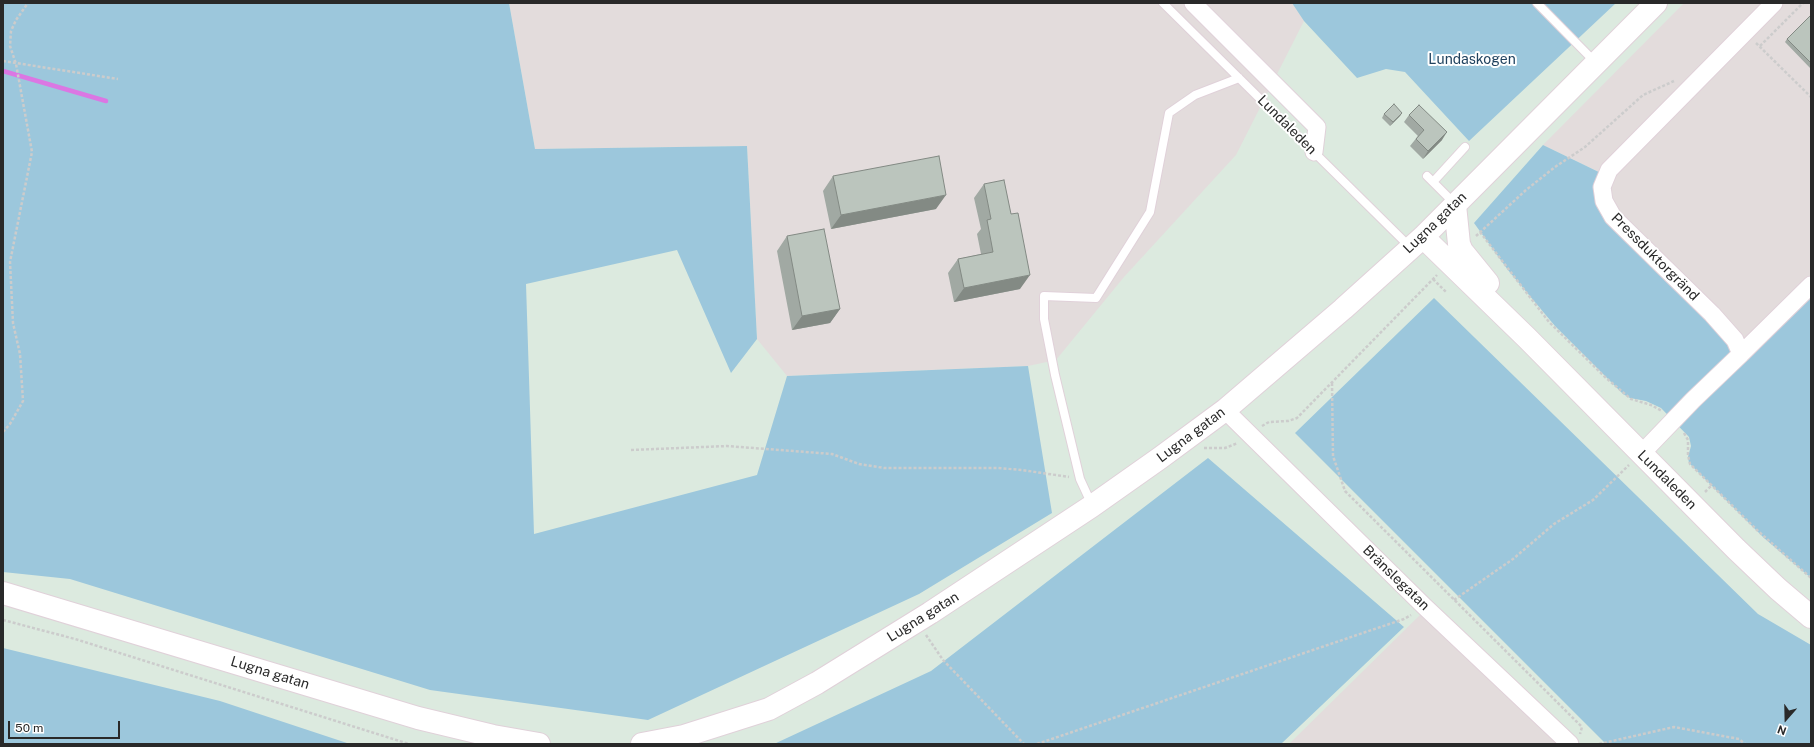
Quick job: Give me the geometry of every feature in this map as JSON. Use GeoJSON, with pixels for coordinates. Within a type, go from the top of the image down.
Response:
{"type":"FeatureCollection","features":[{"type":"Feature","properties":{"kind":"main road","name":"Lugna gatan"},"geometry":{"type":"LineString","coordinates":[[642,744],[684,736],[769,709],[818,683],[1092,506],[1160,458],[1225,410],[1343,309],[1417,242],[1656,3]]}},
{"type":"Feature","properties":{"kind":"main road","name":"Lundaleden"},"geometry":{"type":"LineString","coordinates":[[1455,204],[1459,244],[1462,251],[1521,324],[1527,338]]}},
{"type":"Feature","properties":{"kind":"main road","name":"Lundaleden"},"geometry":{"type":"LineString","coordinates":[[1417,242],[1527,338],[1736,549],[1778,589],[1811,617]]}},
{"type":"Feature","properties":{"kind":"main road","name":"Lugna gatan"},"geometry":{"type":"LineString","coordinates":[[3,593],[418,718],[493,736],[539,744]]}},
{"type":"Feature","properties":{"kind":"street"},"geometry":{"type":"LineString","coordinates":[[1193,3],[1317,127],[1314,152]]}},
{"type":"Feature","properties":{"kind":"street","name":"Pressduktorgränd"},"geometry":{"type":"LineString","coordinates":[[1742,354],[1735,340],[1712,314],[1613,217],[1604,201],[1601,190],[1609,170],[1774,3]]}},
{"type":"Feature","properties":{"kind":"street"},"geometry":{"type":"LineString","coordinates":[[1641,454],[1673,420],[1811,285]]}},
{"type":"Feature","properties":{"kind":"street","name":"Bränslegatan"},"geometry":{"type":"LineString","coordinates":[[1225,410],[1424,606],[1570,744]]}},
{"type":"Feature","properties":{"kind":"lane","name":"Lundaleden"},"geometry":{"type":"LineString","coordinates":[[1163,3],[1314,152],[1417,242]]}},
{"type":"Feature","properties":{"kind":"lane"},"geometry":{"type":"LineString","coordinates":[[1537,3],[1596,63]]}},
{"type":"Feature","properties":{"kind":"lane"},"geometry":{"type":"LineString","coordinates":[[1092,506],[1080,479],[1055,375],[1044,319],[1044,296],[1096,298],[1150,212],[1169,113],[1195,95],[1239,78]]}},
{"type":"Feature","properties":{"kind":"lane"},"geometry":{"type":"LineString","coordinates":[[1455,204],[1430,179],[1465,146]]}},
{"type":"Feature","properties":{"kind":"path"},"geometry":{"type":"LineString","coordinates":[[3,432],[10,424],[23,400],[20,354],[13,323],[10,262],[32,152],[16,64],[10,46],[11,31],[16,20],[28,3]]}},
{"type":"Feature","properties":{"kind":"path"},"geometry":{"type":"LineString","coordinates":[[1803,3],[1760,46],[1811,97]]}},
{"type":"Feature","properties":{"kind":"path"},"geometry":{"type":"LineString","coordinates":[[3,61],[118,79]]}},
{"type":"Feature","properties":{"kind":"path"},"geometry":{"type":"LineString","coordinates":[[1681,78],[1642,95],[1585,147],[1555,167],[1526,190],[1480,232],[1549,322],[1605,377],[1631,400],[1660,409],[1673,420],[1688,440],[1688,455],[1690,464],[1758,531],[1811,578]]}},
{"type":"Feature","properties":{"kind":"path"},"geometry":{"type":"LineString","coordinates":[[1447,293],[1433,279],[1332,383],[1333,456],[1345,492],[1582,727]]}},
{"type":"Feature","properties":{"kind":"path"},"geometry":{"type":"LineString","coordinates":[[631,450],[727,446],[832,454],[859,464],[884,468],[998,468],[1022,470],[1080,479]]}},
{"type":"Feature","properties":{"kind":"path"},"geometry":{"type":"LineString","coordinates":[[1454,600],[1513,559],[1554,524],[1593,500],[1641,454]]}},
{"type":"Feature","properties":{"kind":"path"},"geometry":{"type":"LineString","coordinates":[[1704,492],[1712,485]]}},
{"type":"Feature","properties":{"kind":"path"},"geometry":{"type":"LineString","coordinates":[[1037,744],[1404,618],[1424,606]]}},
{"type":"Feature","properties":{"kind":"path"},"geometry":{"type":"LineString","coordinates":[[3,620],[75,639],[409,744]]}},
{"type":"Feature","properties":{"kind":"path"},"geometry":{"type":"LineString","coordinates":[[916,621],[944,660],[1024,744]]}},
{"type":"Feature","properties":{"kind":"path"},"geometry":{"type":"LineString","coordinates":[[1600,744],[1674,727],[1739,739],[1745,744]]}},
{"type":"Feature","properties":{"kind":"shaded area"},"geometry":{"type":"Polygon","coordinates":[[[509,3],[1292,3],[1304,21],[1236,155],[1124,277],[1056,360],[1028,366],[787,376],[757,339],[747,146],[535,149],[509,3]]]}},
{"type":"Feature","properties":{"kind":"shaded area"},"geometry":{"type":"Polygon","coordinates":[[[1684,3],[1811,3],[1811,284],[1744,350],[1609,217],[1607,176],[1543,145],[1684,3]]]}},
{"type":"Feature","properties":{"kind":"shaded area"},"geometry":{"type":"Polygon","coordinates":[[[1423,612],[1560,744],[1289,744],[1423,612]]]}},
{"type":"Feature","properties":{"kind":"green space"},"geometry":{"type":"Polygon","coordinates":[[[3,3],[509,3],[535,149],[747,146],[757,339],[731,373],[677,250],[526,284],[534,534],[757,475],[787,376],[1028,366],[1052,513],[919,594],[648,720],[430,690],[70,579],[3,572],[3,3]]]}},
{"type":"Feature","properties":{"kind":"green space","name":"Lundaskogen"},"geometry":{"type":"Polygon","coordinates":[[[1292,3],[1616,3],[1469,141],[1405,72],[1386,69],[1357,78],[1304,21],[1292,3]]]}},
{"type":"Feature","properties":{"kind":"green space"},"geometry":{"type":"Polygon","coordinates":[[[1543,145],[1607,176],[1602,194],[1744,350],[1811,285],[1811,578],[1764,538],[1689,463],[1688,457],[1691,446],[1689,437],[1661,408],[1646,401],[1630,398],[1623,394],[1555,326],[1508,270],[1474,223],[1543,145]]]}},
{"type":"Feature","properties":{"kind":"green space"},"geometry":{"type":"Polygon","coordinates":[[[1434,298],[1758,614],[1811,645],[1811,744],[1606,744],[1295,433],[1434,298]]]}},
{"type":"Feature","properties":{"kind":"green space"},"geometry":{"type":"Polygon","coordinates":[[[1208,458],[1404,627],[1281,744],[774,744],[931,671],[1208,458]]]}},
{"type":"Feature","properties":{"kind":"green space"},"geometry":{"type":"Polygon","coordinates":[[[3,648],[220,701],[350,744],[3,744],[3,648]]]}},
{"type":"Feature","properties":{"kind":"building"},"geometry":{"type":"Polygon","coordinates":[[[1811,15],[1811,63],[1787,39],[1811,15]]]}},
{"type":"Feature","properties":{"kind":"building"},"geometry":{"type":"Polygon","coordinates":[[[1394,104],[1402,113],[1393,122],[1384,114],[1394,104]]]}},
{"type":"Feature","properties":{"kind":"building"},"geometry":{"type":"Polygon","coordinates":[[[1419,105],[1447,132],[1428,151],[1416,139],[1424,130],[1409,115],[1419,105]]]}},
{"type":"Feature","properties":{"kind":"building"},"geometry":{"type":"Polygon","coordinates":[[[939,156],[946,195],[841,215],[833,176],[939,156]]]}},
{"type":"Feature","properties":{"kind":"building"},"geometry":{"type":"Polygon","coordinates":[[[1004,180],[1011,214],[1018,213],[1030,275],[964,288],[958,259],[993,252],[987,220],[991,219],[984,184],[1004,180]]]}},
{"type":"Feature","properties":{"kind":"building"},"geometry":{"type":"Polygon","coordinates":[[[824,229],[840,309],[802,316],[787,236],[824,229]]]}},
{"type":"Feature","properties":{"kind":"waterway"},"geometry":{"type":"LineString","coordinates":[[3,71],[106,101]]}}]}
